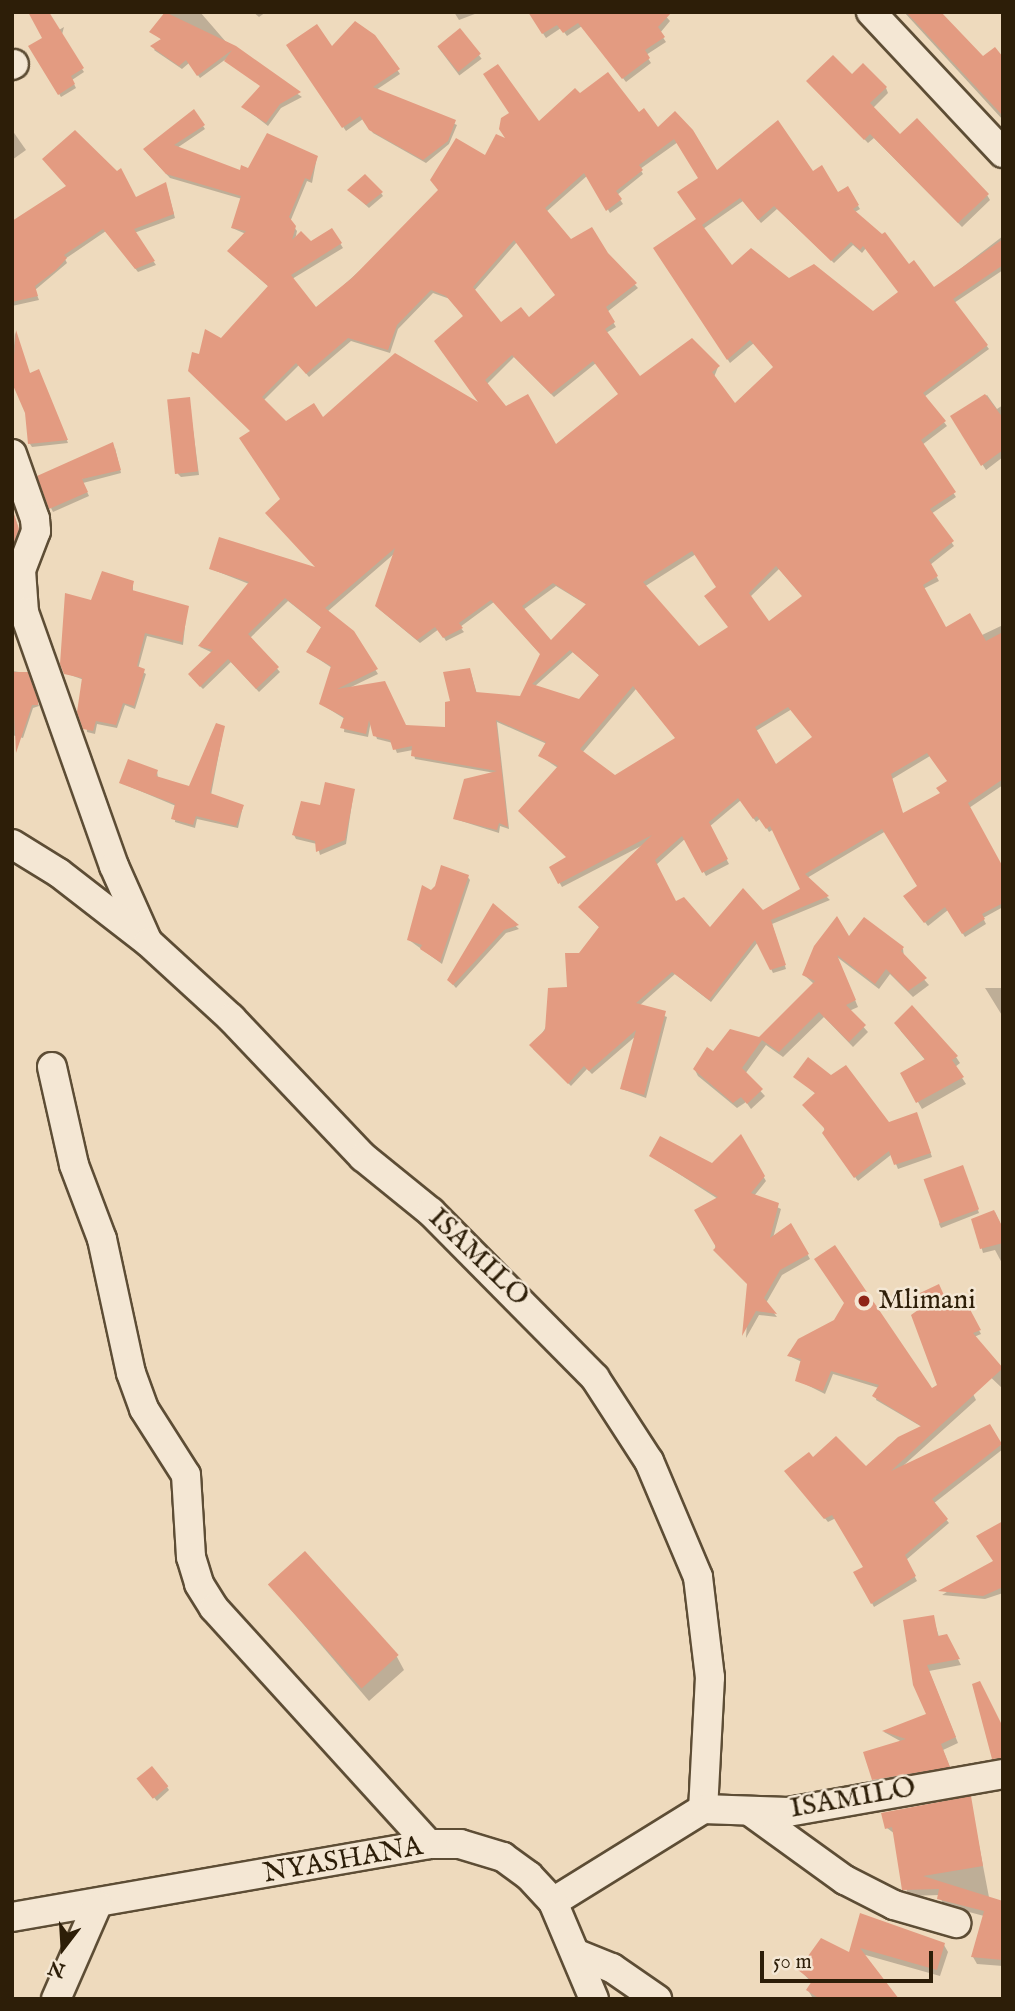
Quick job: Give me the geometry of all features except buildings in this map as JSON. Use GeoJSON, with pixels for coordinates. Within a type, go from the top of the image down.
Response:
{"type":"FeatureCollection","features":[{"type":"Feature","properties":{"kind":"street"},"geometry":{"type":"LineString","coordinates":[[871,12],[1003,153]]}},
{"type":"Feature","properties":{"kind":"street"},"geometry":{"type":"LineString","coordinates":[[12,454],[35,519],[36,531],[21,570],[24,612],[114,866],[148,942]]}},
{"type":"Feature","properties":{"kind":"street","name":"ISAMILO"},"geometry":{"type":"LineString","coordinates":[[12,844],[59,873],[148,942],[231,1018],[363,1157],[432,1212],[527,1305],[595,1378],[649,1461],[698,1577],[708,1631],[710,1677],[703,1809],[752,1813],[800,1810],[1003,1774]]}},
{"type":"Feature","properties":{"kind":"street"},"geometry":{"type":"LineString","coordinates":[[52,1067],[74,1165],[102,1239],[131,1373],[144,1409],[186,1475],[191,1557],[199,1584],[214,1608],[429,1844]]}},
{"type":"Feature","properties":{"kind":"street"},"geometry":{"type":"LineString","coordinates":[[553,1902],[703,1809]]}},
{"type":"Feature","properties":{"kind":"street"},"geometry":{"type":"LineString","coordinates":[[752,1813],[845,1880],[894,1905],[956,1923]]}},
{"type":"Feature","properties":{"kind":"street","name":"NYASHANA"},"geometry":{"type":"LineString","coordinates":[[12,1917],[97,1905],[429,1844],[460,1844],[503,1857],[530,1876],[553,1902],[594,1999]]}},
{"type":"Feature","properties":{"kind":"street"},"geometry":{"type":"LineString","coordinates":[[61,1995],[97,1905]]}},
{"type":"Feature","properties":{"kind":"street"},"geometry":{"type":"LineString","coordinates":[[577,1954],[612,1968],[657,1999]]}},
{"type":"Feature","properties":{"kind":"place","name":"Mlimani"},"geometry":{"type":"Point","coordinates":[864,1301]}}]}
